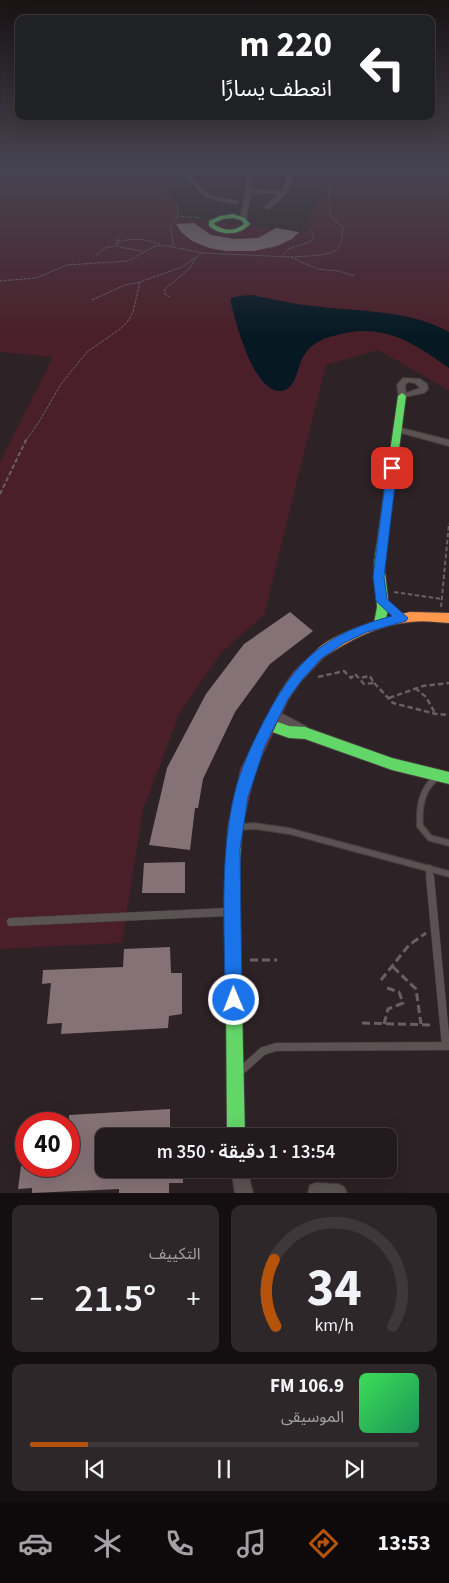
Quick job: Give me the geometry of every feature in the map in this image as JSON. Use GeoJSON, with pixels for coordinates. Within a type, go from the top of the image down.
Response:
{"type":"FeatureCollection","features":[{"type":"Feature","properties":{"kind":"street"},"geometry":{"type":"LineString","coordinates":[[212,225],[214,228],[232,231],[245,228],[247,225]]}},
{"type":"Feature","properties":{"kind":"street"},"geometry":{"type":"LineString","coordinates":[[380,623],[383,612],[379,564],[402,396]]}},
{"type":"Feature","properties":{"kind":"street"},"geometry":{"type":"LineString","coordinates":[[397,430],[449,443]]}},
{"type":"Feature","properties":{"kind":"street"},"geometry":{"type":"LineString","coordinates":[[381,596],[402,618]]}},
{"type":"Feature","properties":{"kind":"street"},"geometry":{"type":"LineString","coordinates":[[236,1128],[232,912],[233,856],[240,797],[248,769],[284,696],[297,677],[318,655],[340,640],[380,623],[402,618],[444,617]]}},
{"type":"Feature","properties":{"kind":"street"},"geometry":{"type":"LineString","coordinates":[[272,720],[392,764],[444,777]]}},
{"type":"Feature","properties":{"kind":"street"},"geometry":{"type":"LineString","coordinates":[[240,1178],[244,1193]]}},
{"type":"Feature","properties":{"kind":"street"},"geometry":{"type":"LineString","coordinates":[[316,1191],[338,1193]]}},
{"type":"Feature","properties":{"kind":"lane"},"geometry":{"type":"LineString","coordinates":[[444,777],[428,784],[425,789],[420,826],[430,838],[449,843]]}},
{"type":"Feature","properties":{"kind":"lane"},"geometry":{"type":"LineString","coordinates":[[235,827],[254,826],[289,831],[449,874]]}},
{"type":"Feature","properties":{"kind":"lane"},"geometry":{"type":"LineString","coordinates":[[235,1080],[252,1059],[263,1051],[276,1047],[447,1046],[429,868]]}},
{"type":"Feature","properties":{"kind":"lane"},"geometry":{"type":"LineString","coordinates":[[10,922],[232,912]]}},
{"type":"Feature","properties":{"kind":"path"},"geometry":{"type":"LineString","coordinates":[[172,225],[170,228],[174,247]]}},
{"type":"Feature","properties":{"kind":"path"},"geometry":{"type":"LineString","coordinates":[[120,236],[116,240],[145,240],[202,253],[291,256],[325,254],[335,251],[340,247],[343,227],[341,225]]}},
{"type":"Feature","properties":{"kind":"path"},"geometry":{"type":"LineString","coordinates":[[284,256],[288,249],[312,241],[314,234],[309,230]]}},
{"type":"Feature","properties":{"kind":"path"},"geometry":{"type":"LineString","coordinates":[[115,246],[121,241]]}},
{"type":"Feature","properties":{"kind":"path"},"geometry":{"type":"LineString","coordinates":[[0,280],[42,276],[58,266],[128,261],[137,258],[143,251],[160,244]]}},
{"type":"Feature","properties":{"kind":"path"},"geometry":{"type":"LineString","coordinates":[[97,255],[105,248],[115,246],[143,251]]}},
{"type":"Feature","properties":{"kind":"path"},"geometry":{"type":"LineString","coordinates":[[92,300],[105,295],[121,285],[140,282],[195,259],[202,253]]}},
{"type":"Feature","properties":{"kind":"path"},"geometry":{"type":"LineString","coordinates":[[291,256],[317,269],[338,271],[355,276]]}},
{"type":"Feature","properties":{"kind":"path"},"geometry":{"type":"LineString","coordinates":[[170,297],[165,294],[164,290],[194,264],[195,259]]}},
{"type":"Feature","properties":{"kind":"path"},"geometry":{"type":"LineString","coordinates":[[0,494],[28,436],[39,422],[61,384],[86,352],[120,329],[128,320],[133,312],[140,282]]}},
{"type":"Feature","properties":{"kind":"path"},"geometry":{"type":"LineString","coordinates":[[444,617],[442,599],[449,523]]}},
{"type":"Feature","properties":{"kind":"path"},"geometry":{"type":"LineString","coordinates":[[381,596],[442,599]]}},
{"type":"Feature","properties":{"kind":"path"},"geometry":{"type":"LineString","coordinates":[[316,679],[320,675],[344,671],[351,678],[355,674],[364,684],[374,683]]}},
{"type":"Feature","properties":{"kind":"path"},"geometry":{"type":"LineString","coordinates":[[359,678],[370,676],[393,703],[436,714],[449,715]]}},
{"type":"Feature","properties":{"kind":"path"},"geometry":{"type":"LineString","coordinates":[[389,698],[415,688],[449,683]]}},
{"type":"Feature","properties":{"kind":"path"},"geometry":{"type":"LineString","coordinates":[[415,688],[426,697],[436,714]]}},
{"type":"Feature","properties":{"kind":"path"},"geometry":{"type":"LineString","coordinates":[[382,980],[409,945],[435,928]]}},
{"type":"Feature","properties":{"kind":"path"},"geometry":{"type":"LineString","coordinates":[[233,961],[277,960]]}},
{"type":"Feature","properties":{"kind":"path"},"geometry":{"type":"LineString","coordinates":[[392,966],[416,989],[421,1024]]}},
{"type":"Feature","properties":{"kind":"path"},"geometry":{"type":"LineString","coordinates":[[384,1024],[388,1009],[403,1003],[403,996],[398,990],[387,988]]}},
{"type":"Feature","properties":{"kind":"path"},"geometry":{"type":"LineString","coordinates":[[362,1023],[444,1025]]}},
{"type":"Feature","properties":{"kind":"shaded area"},"geometry":{"type":"Polygon","coordinates":[[[0,225],[238,225],[307,232],[309,225],[449,225],[449,390],[378,350],[326,365],[264,615],[222,652],[180,712],[143,810],[122,943],[0,949],[0,462],[53,357],[0,352],[0,225]]]}},
{"type":"Feature","properties":{"kind":"water"},"geometry":{"type":"Polygon","coordinates":[[[252,295],[305,305],[400,315],[417,319],[449,332],[449,368],[423,350],[396,337],[368,331],[353,332],[329,337],[313,345],[304,355],[291,386],[282,391],[271,389],[262,381],[248,356],[231,303],[231,298],[252,295]]]}},
{"type":"Feature","properties":{"kind":"building"},"geometry":{"type":"Polygon","coordinates":[[[176,225],[196,225],[211,235],[235,239],[258,238],[276,228],[299,232],[292,239],[277,246],[254,251],[226,251],[209,248],[192,241],[181,232],[176,225]]]}},
{"type":"Feature","properties":{"kind":"building"},"geometry":{"type":"Polygon","coordinates":[[[290,612],[313,631],[270,664],[235,712],[203,779],[198,808],[195,808],[190,850],[149,845],[167,768],[206,694],[244,644],[290,612]]]}},
{"type":"Feature","properties":{"kind":"building"},"geometry":{"type":"Polygon","coordinates":[[[185,862],[185,893],[142,893],[144,863],[185,862]]]}},
{"type":"Feature","properties":{"kind":"building"},"geometry":{"type":"Polygon","coordinates":[[[170,947],[171,973],[182,973],[182,1014],[169,1016],[168,1028],[61,1034],[62,1023],[47,1024],[51,983],[42,984],[43,970],[123,967],[124,949],[170,947]]]}},
{"type":"Feature","properties":{"kind":"building"},"geometry":{"type":"Polygon","coordinates":[[[170,1109],[170,1128],[95,1128],[95,1178],[183,1178],[183,1183],[169,1183],[169,1193],[119,1193],[119,1189],[32,1193],[32,1188],[18,1189],[20,1177],[80,1177],[80,1114],[170,1109]]]}},
{"type":"Feature","properties":{"kind":"traffic: fast"},"geometry":{"type":"LineString","coordinates":[[212,225],[230,232],[239,230],[246,225]]}},
{"type":"Feature","properties":{"kind":"traffic: fast"},"geometry":{"type":"LineString","coordinates":[[380,623],[383,607],[379,564],[402,396]]}},
{"type":"Feature","properties":{"kind":"traffic: fast"},"geometry":{"type":"LineString","coordinates":[[269,725],[289,732],[305,733],[392,764],[449,778]]}},
{"type":"Feature","properties":{"kind":"traffic: fast"},"geometry":{"type":"LineString","coordinates":[[234,847],[232,872],[236,1128]]}},
{"type":"Feature","properties":{"kind":"traffic: slow"},"geometry":{"type":"LineString","coordinates":[[320,654],[352,635],[374,625],[410,617],[449,618]]}},
{"type":"Feature","properties":{"kind":"traffic: jam"},"geometry":{"type":"LineString","coordinates":[[234,847],[235,827],[248,769],[284,696],[297,677],[320,654]]}},
{"type":"Feature","properties":{"kind":"route"},"geometry":{"type":"LineString","coordinates":[[234,1000],[233,849],[240,797],[248,769],[284,696],[297,677],[318,655],[340,640],[364,628],[392,619],[402,618],[382,601],[378,577],[392,468]]}}]}
